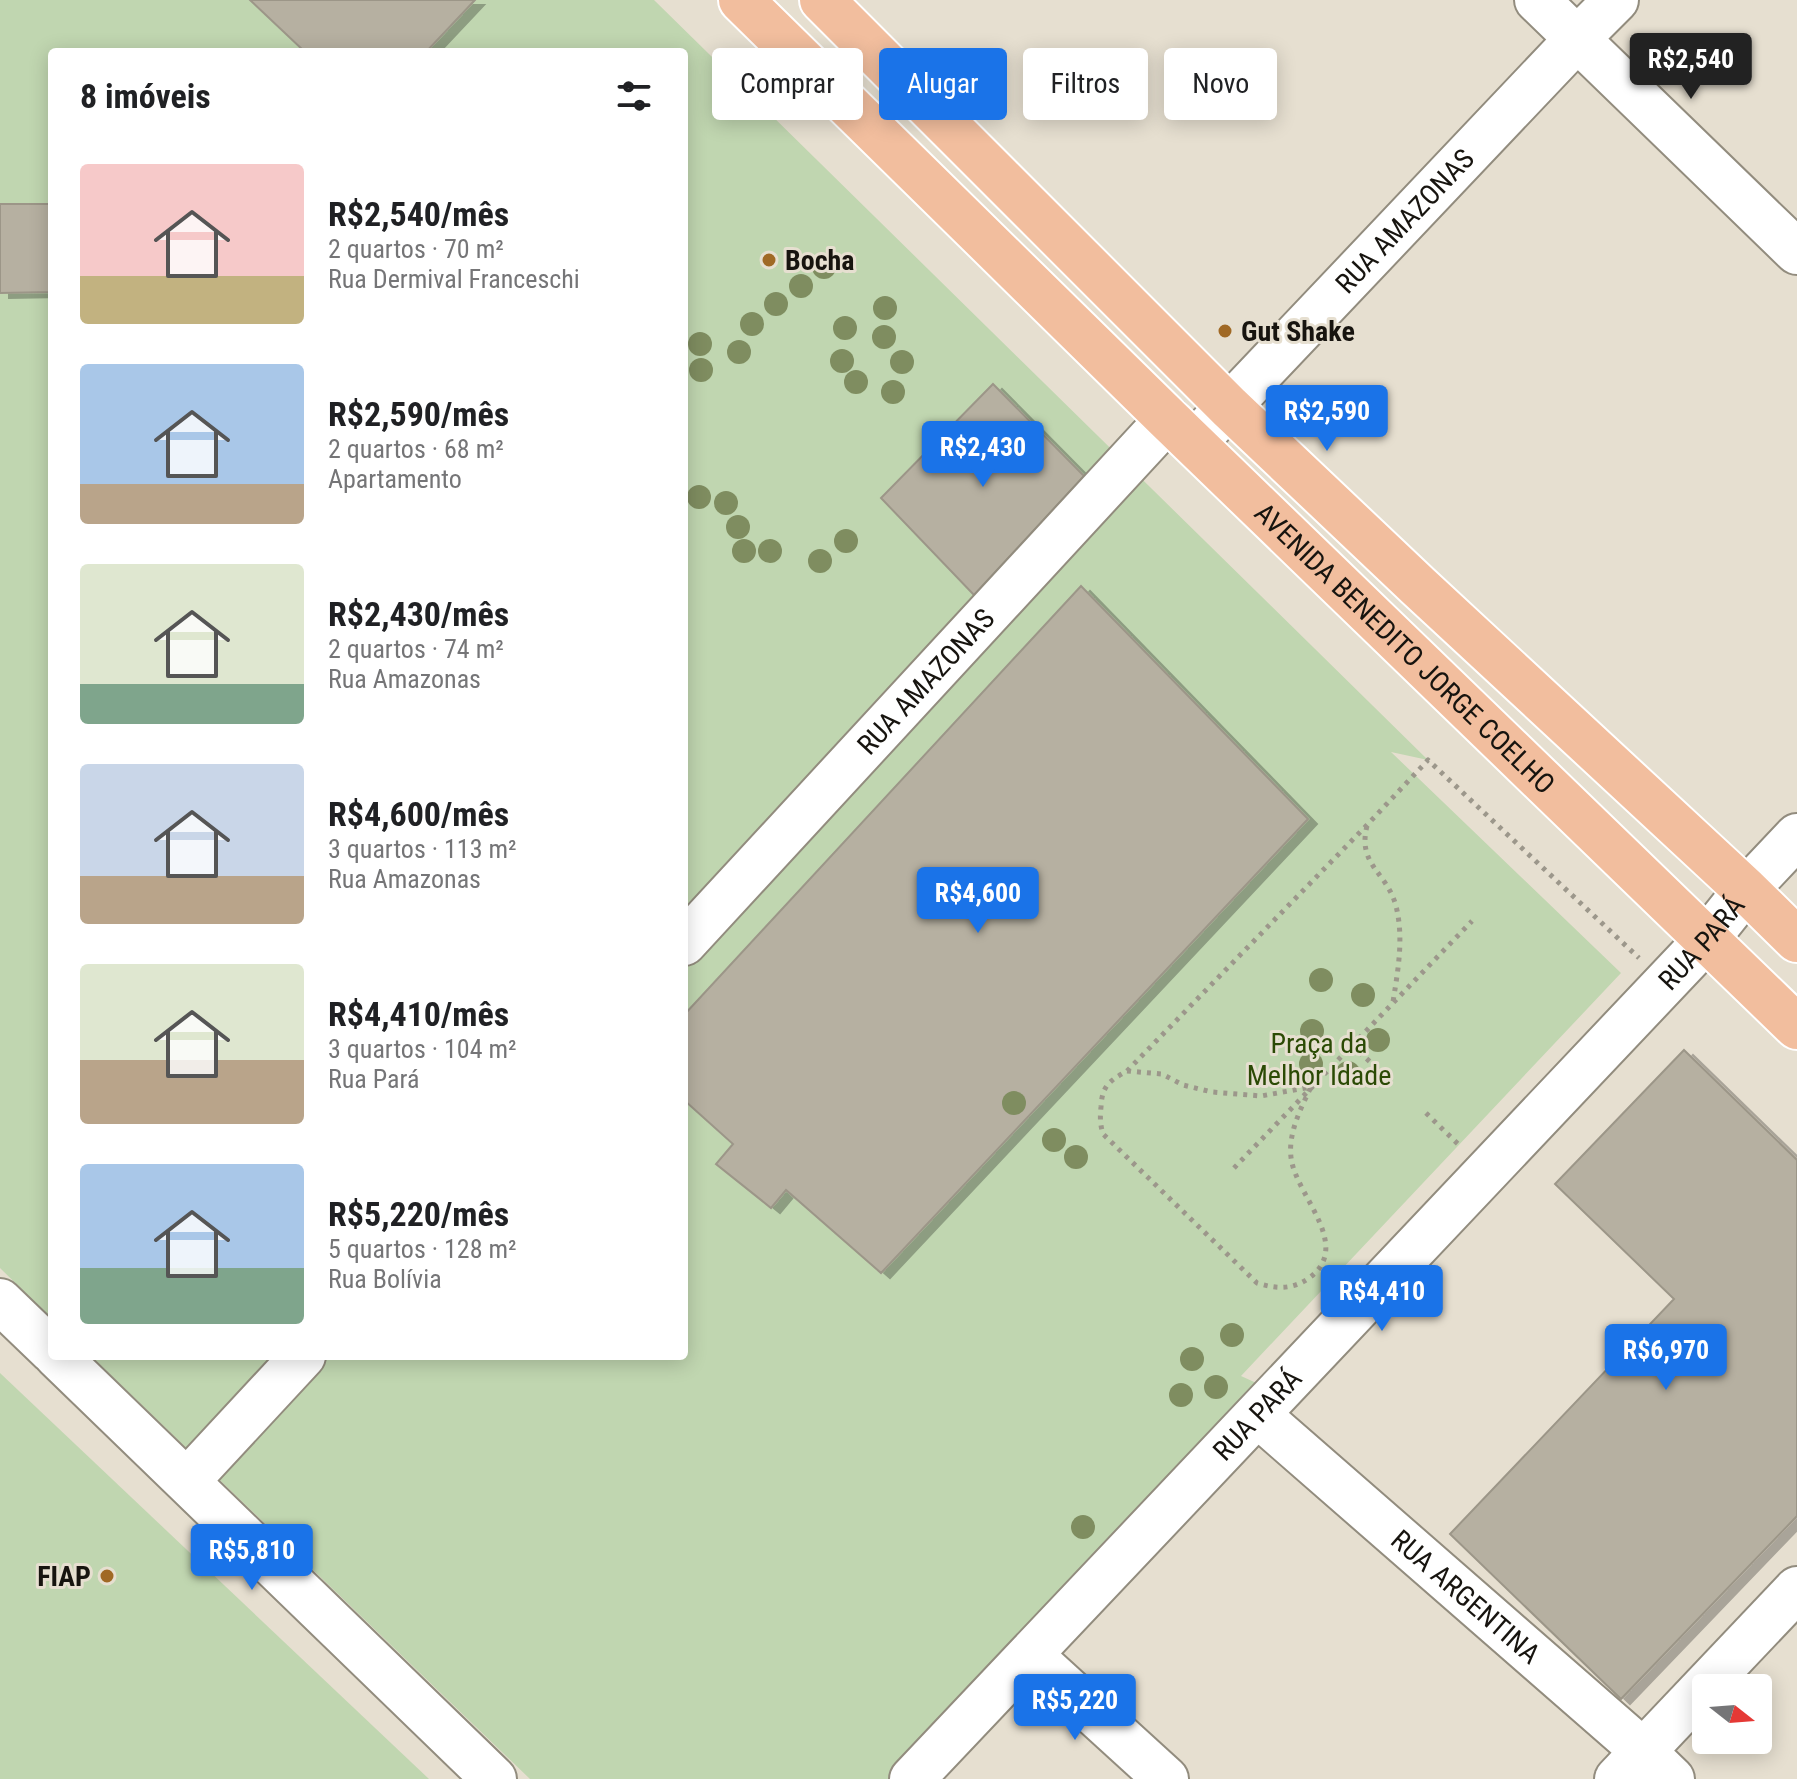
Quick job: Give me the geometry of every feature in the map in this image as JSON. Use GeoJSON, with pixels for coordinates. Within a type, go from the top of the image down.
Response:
{"type":"FeatureCollection","features":[{"type":"Feature","properties":{"kind":"main road","name":"AVENIDA BENEDITO JORGE COELHO"},"geometry":{"type":"LineString","coordinates":[[741,0],[1797,1027]]}},
{"type":"Feature","properties":{"kind":"main road","name":"AVENIDA BENEDITO JORGE COELHO"},"geometry":{"type":"LineString","coordinates":[[822,0],[1229,407],[1797,940]]}},
{"type":"Feature","properties":{"kind":"street"},"geometry":{"type":"LineString","coordinates":[[1537,0],[1797,252]]}},
{"type":"Feature","properties":{"kind":"street","name":"RUA AMAZONAS"},"geometry":{"type":"LineString","coordinates":[[688,939],[1181,431],[1229,407],[1616,0]]}},
{"type":"Feature","properties":{"kind":"street","name":"RUA PARÁ"},"geometry":{"type":"LineString","coordinates":[[912,1779],[1706,940],[1746,890],[1797,836]]}},
{"type":"Feature","properties":{"kind":"street"},"geometry":{"type":"LineString","coordinates":[[0,1301],[48,1347]]}},
{"type":"Feature","properties":{"kind":"street"},"geometry":{"type":"LineString","coordinates":[[61,1360],[494,1779]]}},
{"type":"Feature","properties":{"kind":"street"},"geometry":{"type":"LineString","coordinates":[[187,1481],[299,1360]]}},
{"type":"Feature","properties":{"kind":"street","name":"RUA ARGENTINA"},"geometry":{"type":"LineString","coordinates":[[1258,1415],[1644,1770]]}},
{"type":"Feature","properties":{"kind":"street"},"geometry":{"type":"LineString","coordinates":[[1644,1770],[1797,1589]]}},
{"type":"Feature","properties":{"kind":"street"},"geometry":{"type":"LineString","coordinates":[[1030,1655],[1166,1779]]}},
{"type":"Feature","properties":{"kind":"path"},"geometry":{"type":"LineString","coordinates":[[1311,1087],[1295,1122],[1292,1163],[1323,1229],[1327,1247],[1319,1271],[1289,1288],[1272,1288],[1257,1283],[1103,1134],[1099,1123],[1101,1094],[1111,1080],[1127,1071],[1428,760],[1643,962]]}},
{"type":"Feature","properties":{"kind":"path"},"geometry":{"type":"LineString","coordinates":[[1367,825],[1366,856],[1386,882],[1396,905],[1400,928],[1393,1002]]}},
{"type":"Feature","properties":{"kind":"path"},"geometry":{"type":"LineString","coordinates":[[1234,1168],[1472,921]]}},
{"type":"Feature","properties":{"kind":"path"},"geometry":{"type":"LineString","coordinates":[[1352,1045],[1384,1075]]}},
{"type":"Feature","properties":{"kind":"path"},"geometry":{"type":"LineString","coordinates":[[1127,1071],[1162,1074],[1183,1085],[1212,1092],[1261,1096],[1311,1087]]}},
{"type":"Feature","properties":{"kind":"path"},"geometry":{"type":"LineString","coordinates":[[1426,1113],[1459,1145]]}},
{"type":"Feature","properties":{"kind":"green space"},"geometry":{"type":"Polygon","coordinates":[[[0,0],[250,0],[301,48],[48,48],[48,1315],[0,1268],[0,0]]]}},
{"type":"Feature","properties":{"kind":"green space","name":"Praça da Melhor Idade"},"geometry":{"type":"Polygon","coordinates":[[[475,0],[654,0],[712,57],[712,120],[776,120],[1428,760],[1391,752],[1621,973],[1241,1376],[1263,1386],[892,1779],[530,1779],[95,1360],[688,1360],[688,48],[430,48],[475,0]]]}},
{"type":"Feature","properties":{"kind":"green space","name":"FIAP"},"geometry":{"type":"Polygon","coordinates":[[[0,1373],[429,1779],[0,1779],[0,1373]]]}},
{"type":"Feature","properties":{"kind":"building"},"geometry":{"type":"Polygon","coordinates":[[[250,0],[475,0],[430,48],[301,48],[250,0]]]}},
{"type":"Feature","properties":{"kind":"building"},"geometry":{"type":"Polygon","coordinates":[[[0,204],[48,204],[48,292],[0,293],[0,204]]]}},
{"type":"Feature","properties":{"kind":"building"},"geometry":{"type":"Polygon","coordinates":[[[993,384],[1084,476],[974,595],[881,498],[993,384]]]}},
{"type":"Feature","properties":{"kind":"building"},"geometry":{"type":"Polygon","coordinates":[[[1081,586],[1308,819],[881,1273],[786,1190],[771,1208],[716,1164],[733,1144],[688,1104],[688,1011],[1081,586]]]}},
{"type":"Feature","properties":{"kind":"building"},"geometry":{"type":"Polygon","coordinates":[[[1684,1050],[1797,1160],[1797,1516],[1621,1699],[1450,1534],[1674,1299],[1555,1184],[1684,1050]]]}},
{"type":"Feature","properties":{"kind":"place","name":"Bocha"},"geometry":{"type":"Point","coordinates":[769,260]}},
{"type":"Feature","properties":{"kind":"place","name":"Gut Shake"},"geometry":{"type":"Point","coordinates":[1225,331]}},
{"type":"Feature","properties":{"kind":"place","name":"FIAP"},"geometry":{"type":"Point","coordinates":[107,1576]}}]}
